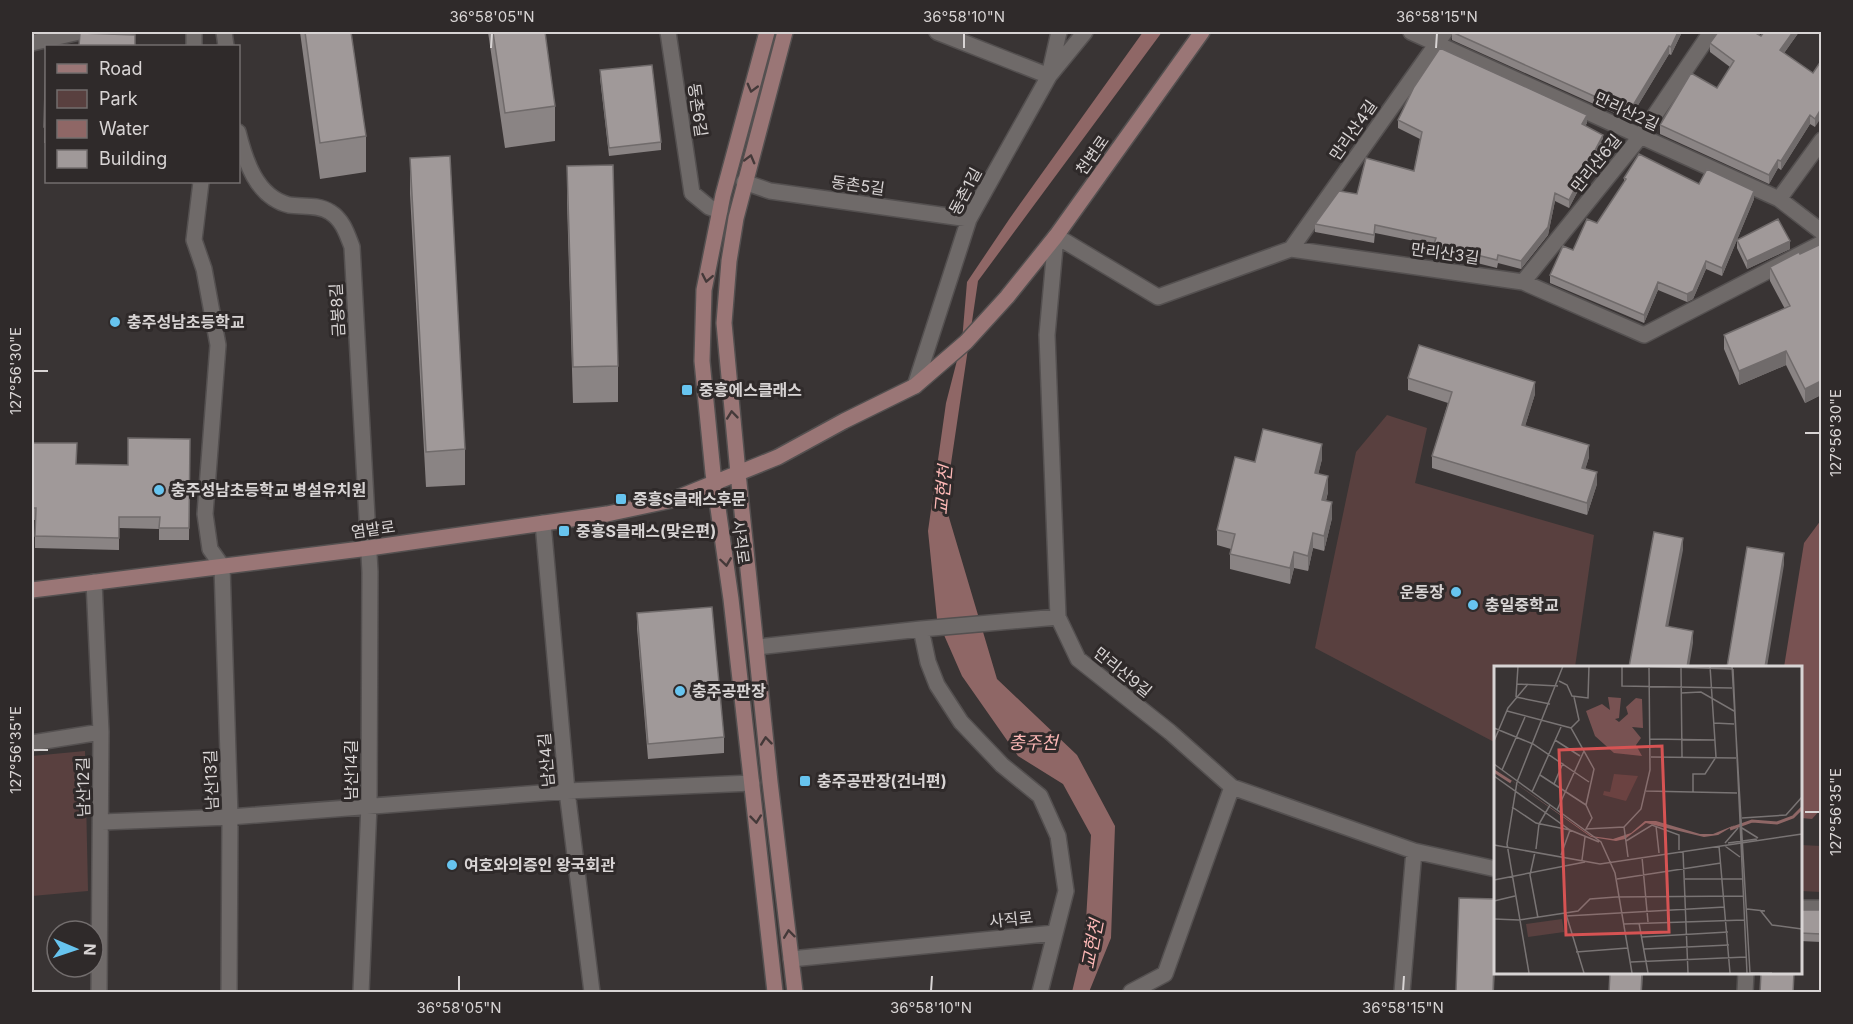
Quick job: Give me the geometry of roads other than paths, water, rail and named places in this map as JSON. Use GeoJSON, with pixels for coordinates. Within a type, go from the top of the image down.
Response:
{"type":"FeatureCollection","features":[{"type":"Feature","properties":{"kind":"street"},"geometry":{"type":"LineString","coordinates":[[32,43],[80,32]]}},
{"type":"Feature","properties":{"kind":"street","name":"동촌6길"},"geometry":{"type":"LineString","coordinates":[[668,32],[692,193],[709,207],[720,211]]}},
{"type":"Feature","properties":{"kind":"street","name":"사직로"},"geometry":{"type":"LineString","coordinates":[[767,32],[720,211],[704,291],[702,361],[714,484],[727,564],[775,993]]}},
{"type":"Feature","properties":{"kind":"street","name":"사직로"},"geometry":{"type":"LineString","coordinates":[[785,32],[744,182],[731,250],[724,323],[738,473],[795,993]]}},
{"type":"Feature","properties":{"kind":"street"},"geometry":{"type":"LineString","coordinates":[[937,32],[1049,76],[1059,32]]}},
{"type":"Feature","properties":{"kind":"street","name":"동촌1길"},"geometry":{"type":"LineString","coordinates":[[915,386],[969,219],[1049,76],[1085,32]]}},
{"type":"Feature","properties":{"kind":"street","name":"천변로"},"geometry":{"type":"LineString","coordinates":[[915,386],[966,342],[1007,297],[1056,237],[1202,32]]}},
{"type":"Feature","properties":{"kind":"street","name":"만리산2길"},"geometry":{"type":"LineString","coordinates":[[1411,32],[1440,37],[1640,137],[1779,200],[1821,232]]}},
{"type":"Feature","properties":{"kind":"street","name":"만리산6길"},"geometry":{"type":"LineString","coordinates":[[1523,282],[1640,137],[1711,32]]}},
{"type":"Feature","properties":{"kind":"street","name":"만리산4길"},"geometry":{"type":"LineString","coordinates":[[1291,249],[1440,37]]}},
{"type":"Feature","properties":{"kind":"street","name":"금봉8길"},"geometry":{"type":"LineString","coordinates":[[240,140],[246,162],[268,193],[288,204],[310,206],[330,212],[344,226],[352,247],[369,548]]}},
{"type":"Feature","properties":{"kind":"street"},"geometry":{"type":"LineString","coordinates":[[1779,200],[1821,140]]}},
{"type":"Feature","properties":{"kind":"street","name":"동촌5길"},"geometry":{"type":"LineString","coordinates":[[744,182],[770,191],[969,219]]}},
{"type":"Feature","properties":{"kind":"street"},"geometry":{"type":"LineString","coordinates":[[201,183],[194,240],[204,269],[218,345],[205,514],[210,549],[222,566]]}},
{"type":"Feature","properties":{"kind":"street","name":"만리산3길"},"geometry":{"type":"LineString","coordinates":[[1056,237],[1158,297],[1291,249],[1523,282],[1644,335],[1821,243]]}},
{"type":"Feature","properties":{"kind":"street","name":"만리산9길"},"geometry":{"type":"LineString","coordinates":[[1056,237],[1047,336],[1058,617],[1078,659],[1170,732],[1232,787],[1414,851],[1494,869]]}},
{"type":"Feature","properties":{"kind":"street"},"geometry":{"type":"LineString","coordinates":[[738,473],[778,457],[915,386]]}},
{"type":"Feature","properties":{"kind":"street","name":"염밭로"},"geometry":{"type":"LineString","coordinates":[[32,590],[369,548],[607,514],[672,500],[738,473]]}},
{"type":"Feature","properties":{"kind":"street","name":"남산4길"},"geometry":{"type":"LineString","coordinates":[[543,523],[567,791],[592,993]]}},
{"type":"Feature","properties":{"kind":"street","name":"남산14길"},"geometry":{"type":"LineString","coordinates":[[361,993],[369,805],[369,548]]}},
{"type":"Feature","properties":{"kind":"street","name":"남산13길"},"geometry":{"type":"LineString","coordinates":[[222,566],[230,817],[229,993]]}},
{"type":"Feature","properties":{"kind":"street","name":"남산12길"},"geometry":{"type":"LineString","coordinates":[[94,582],[101,732],[99,993]]}},
{"type":"Feature","properties":{"kind":"street"},"geometry":{"type":"LineString","coordinates":[[757,647],[1058,617]]}},
{"type":"Feature","properties":{"kind":"street","name":"사직로"},"geometry":{"type":"LineString","coordinates":[[921,629],[928,662],[938,685],[961,722],[1002,765],[1040,796],[1058,836],[1066,891],[1040,993]]}},
{"type":"Feature","properties":{"kind":"street"},"geometry":{"type":"LineString","coordinates":[[32,743],[101,732]]}},
{"type":"Feature","properties":{"kind":"street"},"geometry":{"type":"LineString","coordinates":[[102,822],[230,817],[567,791],[752,783]]}},
{"type":"Feature","properties":{"kind":"street"},"geometry":{"type":"LineString","coordinates":[[1131,993],[1166,974],[1232,787]]}},
{"type":"Feature","properties":{"kind":"street"},"geometry":{"type":"LineString","coordinates":[[1402,993],[1414,851]]}},
{"type":"Feature","properties":{"kind":"street"},"geometry":{"type":"LineString","coordinates":[[1802,908],[1821,908]]}},
{"type":"Feature","properties":{"kind":"street","name":"사직로"},"geometry":{"type":"LineString","coordinates":[[791,959],[1055,933]]}},
{"type":"Feature","properties":{"kind":"street"},"geometry":{"type":"LineString","coordinates":[[1745,993],[1746,973]]}},
{"type":"Feature","properties":{"kind":"water","name":"충주천"},"geometry":{"type":"Polygon","coordinates":[[[1143,32],[1162,32],[978,281],[945,504],[997,679],[1077,755],[1115,826],[1111,938],[1089,992],[1072,992],[1085,938],[1091,835],[1063,784],[1018,756],[962,676],[937,619],[928,531],[946,403],[962,341],[967,282],[1143,32]]]}},
{"type":"Feature","properties":{"kind":"place","name":"충주성남초등학교"},"geometry":{"type":"Point","coordinates":[115,322]}},
{"type":"Feature","properties":{"kind":"place","name":"중흥에스클래스"},"geometry":{"type":"Point","coordinates":[687,390]}},
{"type":"Feature","properties":{"kind":"place","name":"충주성남초등학교 병설유치원"},"geometry":{"type":"Point","coordinates":[159,490]}},
{"type":"Feature","properties":{"kind":"place","name":"중흥S클래스후문"},"geometry":{"type":"Point","coordinates":[621,499]}},
{"type":"Feature","properties":{"kind":"place","name":"중흥S클래스(맞은편)"},"geometry":{"type":"Point","coordinates":[564,531]}},
{"type":"Feature","properties":{"kind":"place","name":"운동장"},"geometry":{"type":"Point","coordinates":[1456,592]}},
{"type":"Feature","properties":{"kind":"place","name":"충일중학교"},"geometry":{"type":"Point","coordinates":[1473,605]}},
{"type":"Feature","properties":{"kind":"place","name":"충주공판장"},"geometry":{"type":"Point","coordinates":[680,691]}},
{"type":"Feature","properties":{"kind":"place","name":"충주공판장(건너편)"},"geometry":{"type":"Point","coordinates":[805,781]}},
{"type":"Feature","properties":{"kind":"place","name":"여호와의증인 왕국회관"},"geometry":{"type":"Point","coordinates":[452,865]}},
{"type":"Feature","properties":{"kind":"water label","name":"교현천"},"geometry":{"type":"Point","coordinates":[943,490]}},
{"type":"Feature","properties":{"kind":"water label","name":"교현천"},"geometry":{"type":"Point","coordinates":[1092,944]}}]}
